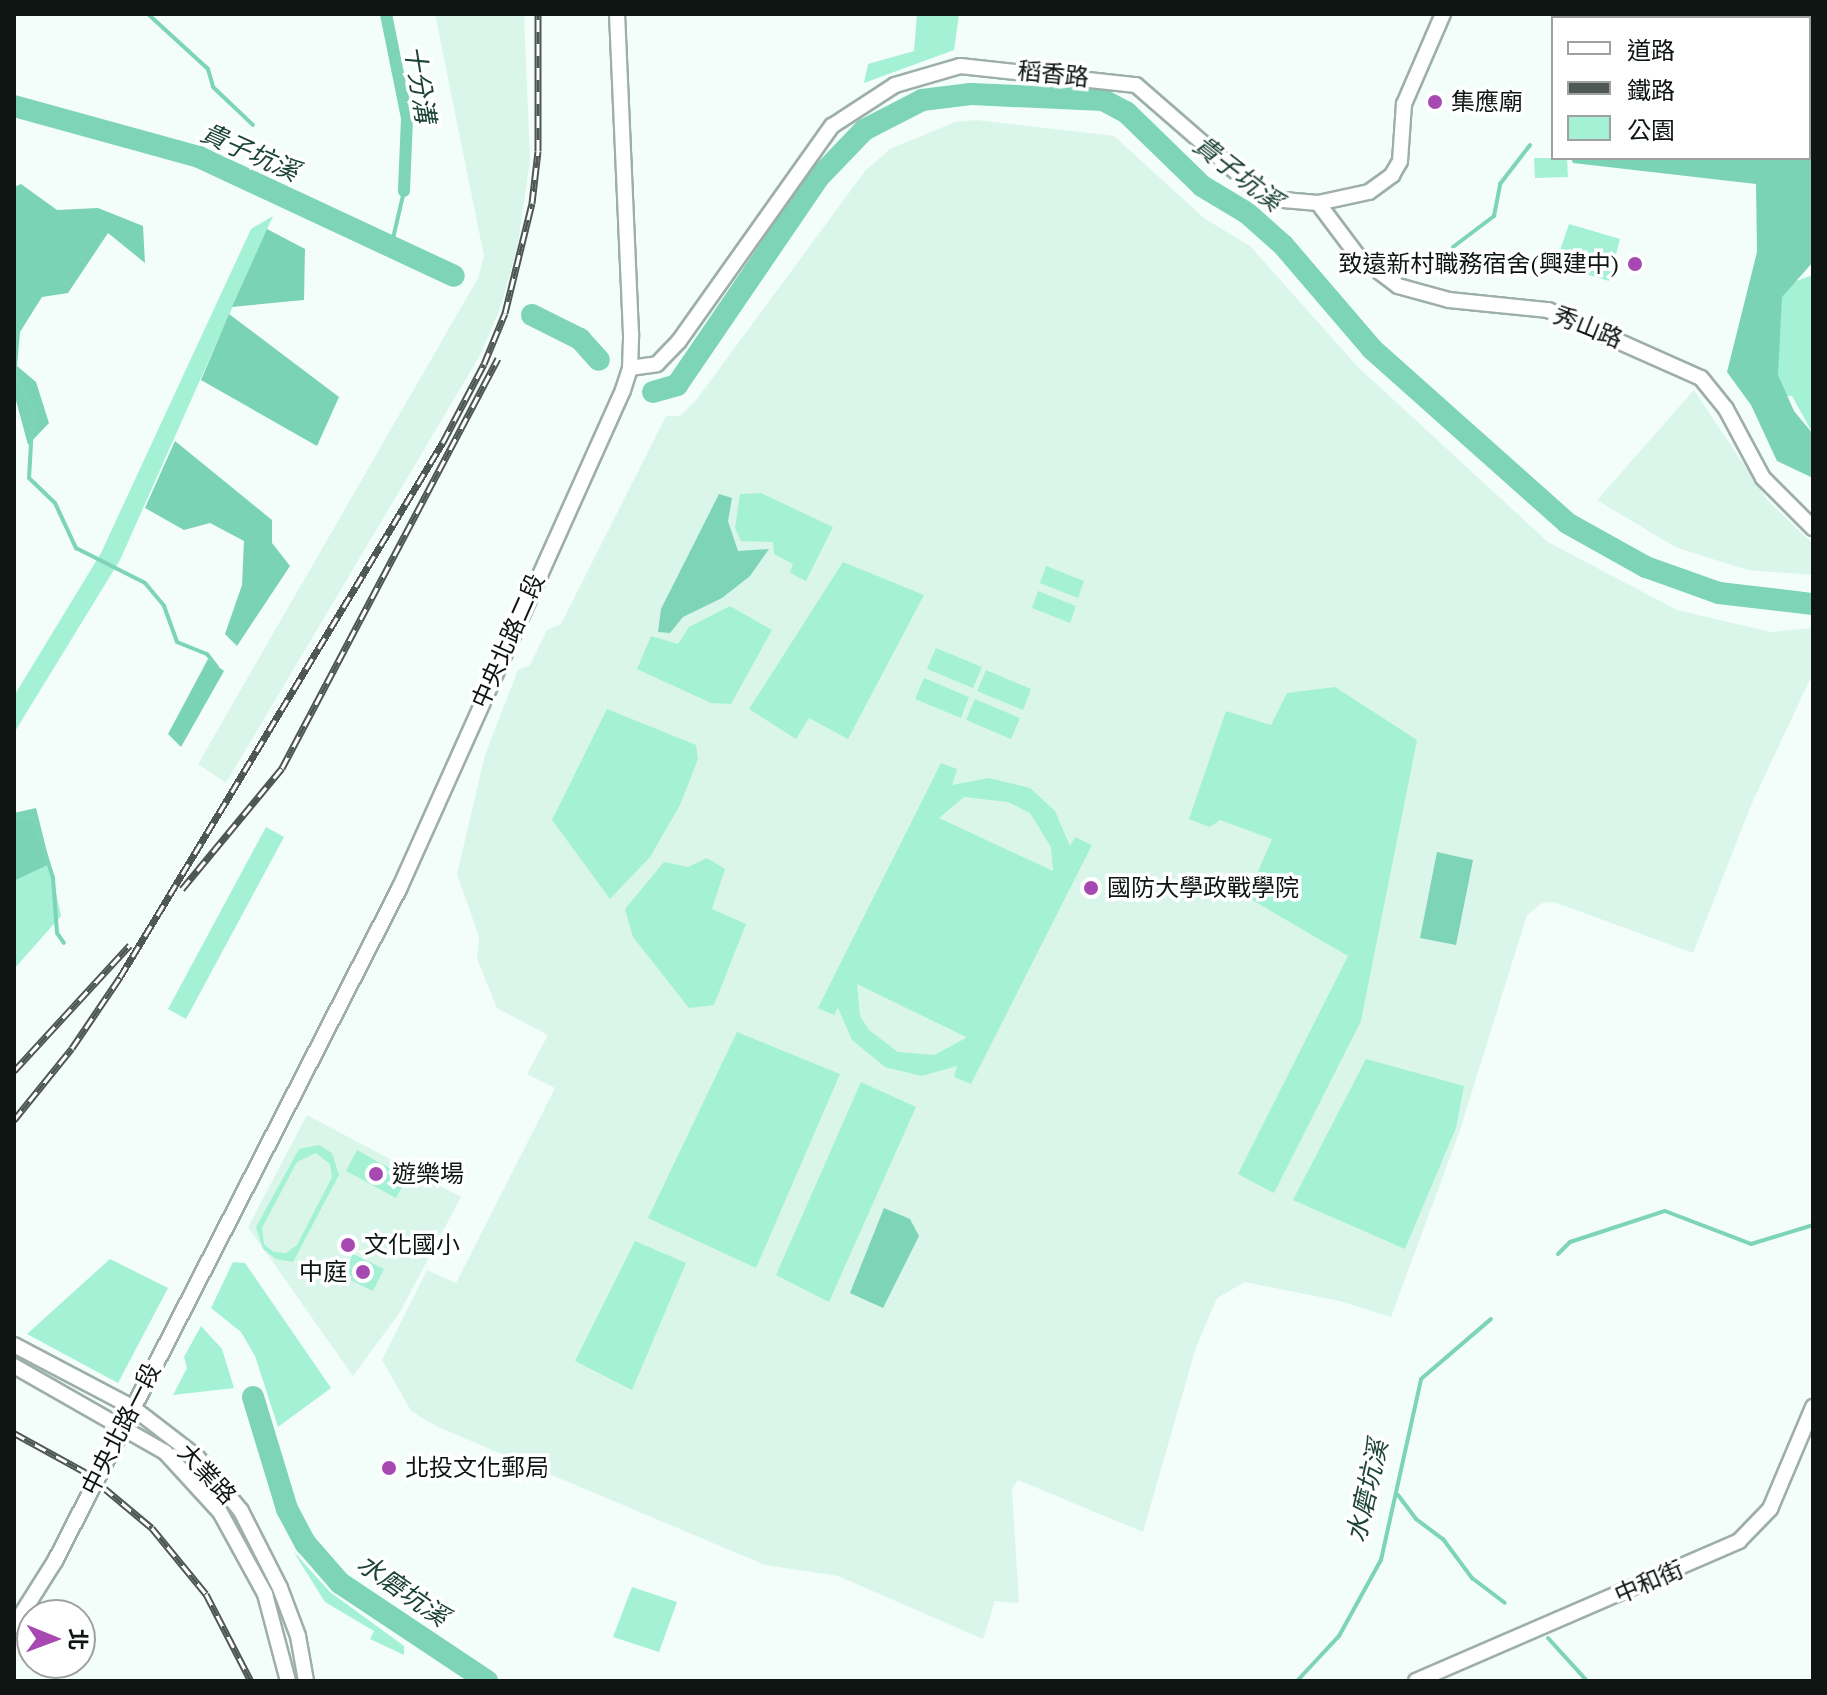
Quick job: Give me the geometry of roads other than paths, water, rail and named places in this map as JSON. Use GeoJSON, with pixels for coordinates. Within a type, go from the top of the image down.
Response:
{"type":"FeatureCollection","features":[{"type":"Feature","properties":{"kind":"street","name":"中央北路二段"},"geometry":{"type":"LineString","coordinates":[[222,1229],[400,887],[623,390],[630,368],[617,14]]}},
{"type":"Feature","properties":{"kind":"street","name":"稻香路"},"geometry":{"type":"LineString","coordinates":[[630,368],[657,364],[679,341],[832,126],[871,97],[934,70],[1022,70],[1136,85],[1257,190],[1272,199],[1318,203],[1369,192],[1392,175],[1400,161],[1404,104],[1443,14]]}},
{"type":"Feature","properties":{"kind":"street","name":"秀山路"},"geometry":{"type":"LineString","coordinates":[[1318,203],[1357,255],[1398,286],[1449,300],[1548,310],[1701,378],[1726,409],[1763,478],[1813,528]]}},
{"type":"Feature","properties":{"kind":"street","name":"中央北路一段"},"geometry":{"type":"LineString","coordinates":[[14,1626],[55,1561],[222,1229]]}},
{"type":"Feature","properties":{"kind":"street","name":"大業路"},"geometry":{"type":"LineString","coordinates":[[14,1345],[132,1407],[197,1457],[241,1511],[280,1588],[298,1636],[306,1681]]}},
{"type":"Feature","properties":{"kind":"street","name":"大業路"},"geometry":{"type":"LineString","coordinates":[[14,1366],[124,1424],[165,1452],[220,1512],[265,1594],[288,1681]]}},
{"type":"Feature","properties":{"kind":"street","name":"中和街"},"geometry":{"type":"LineString","coordinates":[[1416,1681],[1739,1541],[1770,1509],[1813,1407]]}},
{"type":"Feature","properties":{"kind":"waterway"},"geometry":{"type":"LineString","coordinates":[[148,14],[208,69],[213,87],[253,125]]}},
{"type":"Feature","properties":{"kind":"waterway","name":"十分溝"},"geometry":{"type":"LineString","coordinates":[[386,14],[407,118],[404,191]]}},
{"type":"Feature","properties":{"kind":"waterway"},"geometry":{"type":"LineString","coordinates":[[1739,16],[1746,14]]}},
{"type":"Feature","properties":{"kind":"waterway","name":"貴子坑溪"},"geometry":{"type":"LineString","coordinates":[[971,88],[973,94]]}},
{"type":"Feature","properties":{"kind":"waterway","name":"貴子坑溪"},"geometry":{"type":"LineString","coordinates":[[653,392],[677,385],[819,177],[864,130],[922,100],[971,94],[1103,100],[1126,112],[1202,186],[1247,213],[1283,245],[1372,349],[1567,523],[1646,567],[1719,593],[1813,604]]}},
{"type":"Feature","properties":{"kind":"waterway","name":"貴子坑溪"},"geometry":{"type":"LineString","coordinates":[[14,106],[199,157],[454,276]]}},
{"type":"Feature","properties":{"kind":"waterway"},"geometry":{"type":"LineString","coordinates":[[1453,247],[1494,216],[1500,184],[1530,145]]}},
{"type":"Feature","properties":{"kind":"waterway"},"geometry":{"type":"LineString","coordinates":[[391,247],[404,191]]}},
{"type":"Feature","properties":{"kind":"waterway","name":"貴子坑溪"},"geometry":{"type":"LineString","coordinates":[[532,315],[580,339],[599,360]]}},
{"type":"Feature","properties":{"kind":"waterway"},"geometry":{"type":"LineString","coordinates":[[14,372],[33,409],[29,478],[55,503],[76,548],[145,583],[164,606],[177,642],[207,654],[217,667]]}},
{"type":"Feature","properties":{"kind":"waterway"},"geometry":{"type":"LineString","coordinates":[[14,817],[34,818],[53,878],[57,933],[64,943]]}},
{"type":"Feature","properties":{"kind":"waterway","name":"水磨坑溪"},"geometry":{"type":"LineString","coordinates":[[1558,1254],[1570,1242],[1665,1211],[1751,1244],[1813,1225]]}},
{"type":"Feature","properties":{"kind":"waterway","name":"水磨坑溪"},"geometry":{"type":"LineString","coordinates":[[1297,1681],[1339,1636],[1381,1560],[1421,1379],[1491,1319]]}},
{"type":"Feature","properties":{"kind":"waterway","name":"水磨坑溪"},"geometry":{"type":"LineString","coordinates":[[253,1397],[287,1509],[306,1544],[340,1583],[487,1681]]}},
{"type":"Feature","properties":{"kind":"waterway"},"geometry":{"type":"LineString","coordinates":[[1398,1495],[1416,1519],[1443,1539],[1472,1578],[1505,1603]]}},
{"type":"Feature","properties":{"kind":"waterway"},"geometry":{"type":"LineString","coordinates":[[1548,1638],[1587,1681]]}},
{"type":"Feature","properties":{"kind":"railway"},"geometry":{"type":"LineString","coordinates":[[14,1120],[72,1048],[120,977],[443,442],[484,364],[505,313],[532,203],[538,151],[538,14]]}},
{"type":"Feature","properties":{"kind":"railway"},"geometry":{"type":"LineString","coordinates":[[182,889],[282,768],[498,359]]}},
{"type":"Feature","properties":{"kind":"railway"},"geometry":{"type":"LineString","coordinates":[[14,1071],[130,945]]}},
{"type":"Feature","properties":{"kind":"railway"},"geometry":{"type":"LineString","coordinates":[[14,1433],[85,1472],[152,1528],[206,1594],[251,1681]]}},
{"type":"Feature","properties":{"kind":"place","name":"集應廟"},"geometry":{"type":"Point","coordinates":[1435,102]}},
{"type":"Feature","properties":{"kind":"place","name":"致遠新村職務宿舍(興建中)"},"geometry":{"type":"Point","coordinates":[1635,264]}},
{"type":"Feature","properties":{"kind":"place","name":"國防大學政戰學院"},"geometry":{"type":"Point","coordinates":[1091,888]}},
{"type":"Feature","properties":{"kind":"place","name":"遊樂場"},"geometry":{"type":"Point","coordinates":[376,1174]}},
{"type":"Feature","properties":{"kind":"place","name":"文化國小"},"geometry":{"type":"Point","coordinates":[348,1245]}},
{"type":"Feature","properties":{"kind":"place","name":"中庭"},"geometry":{"type":"Point","coordinates":[363,1272]}},
{"type":"Feature","properties":{"kind":"place","name":"北投文化郵局"},"geometry":{"type":"Point","coordinates":[389,1468]}}]}
